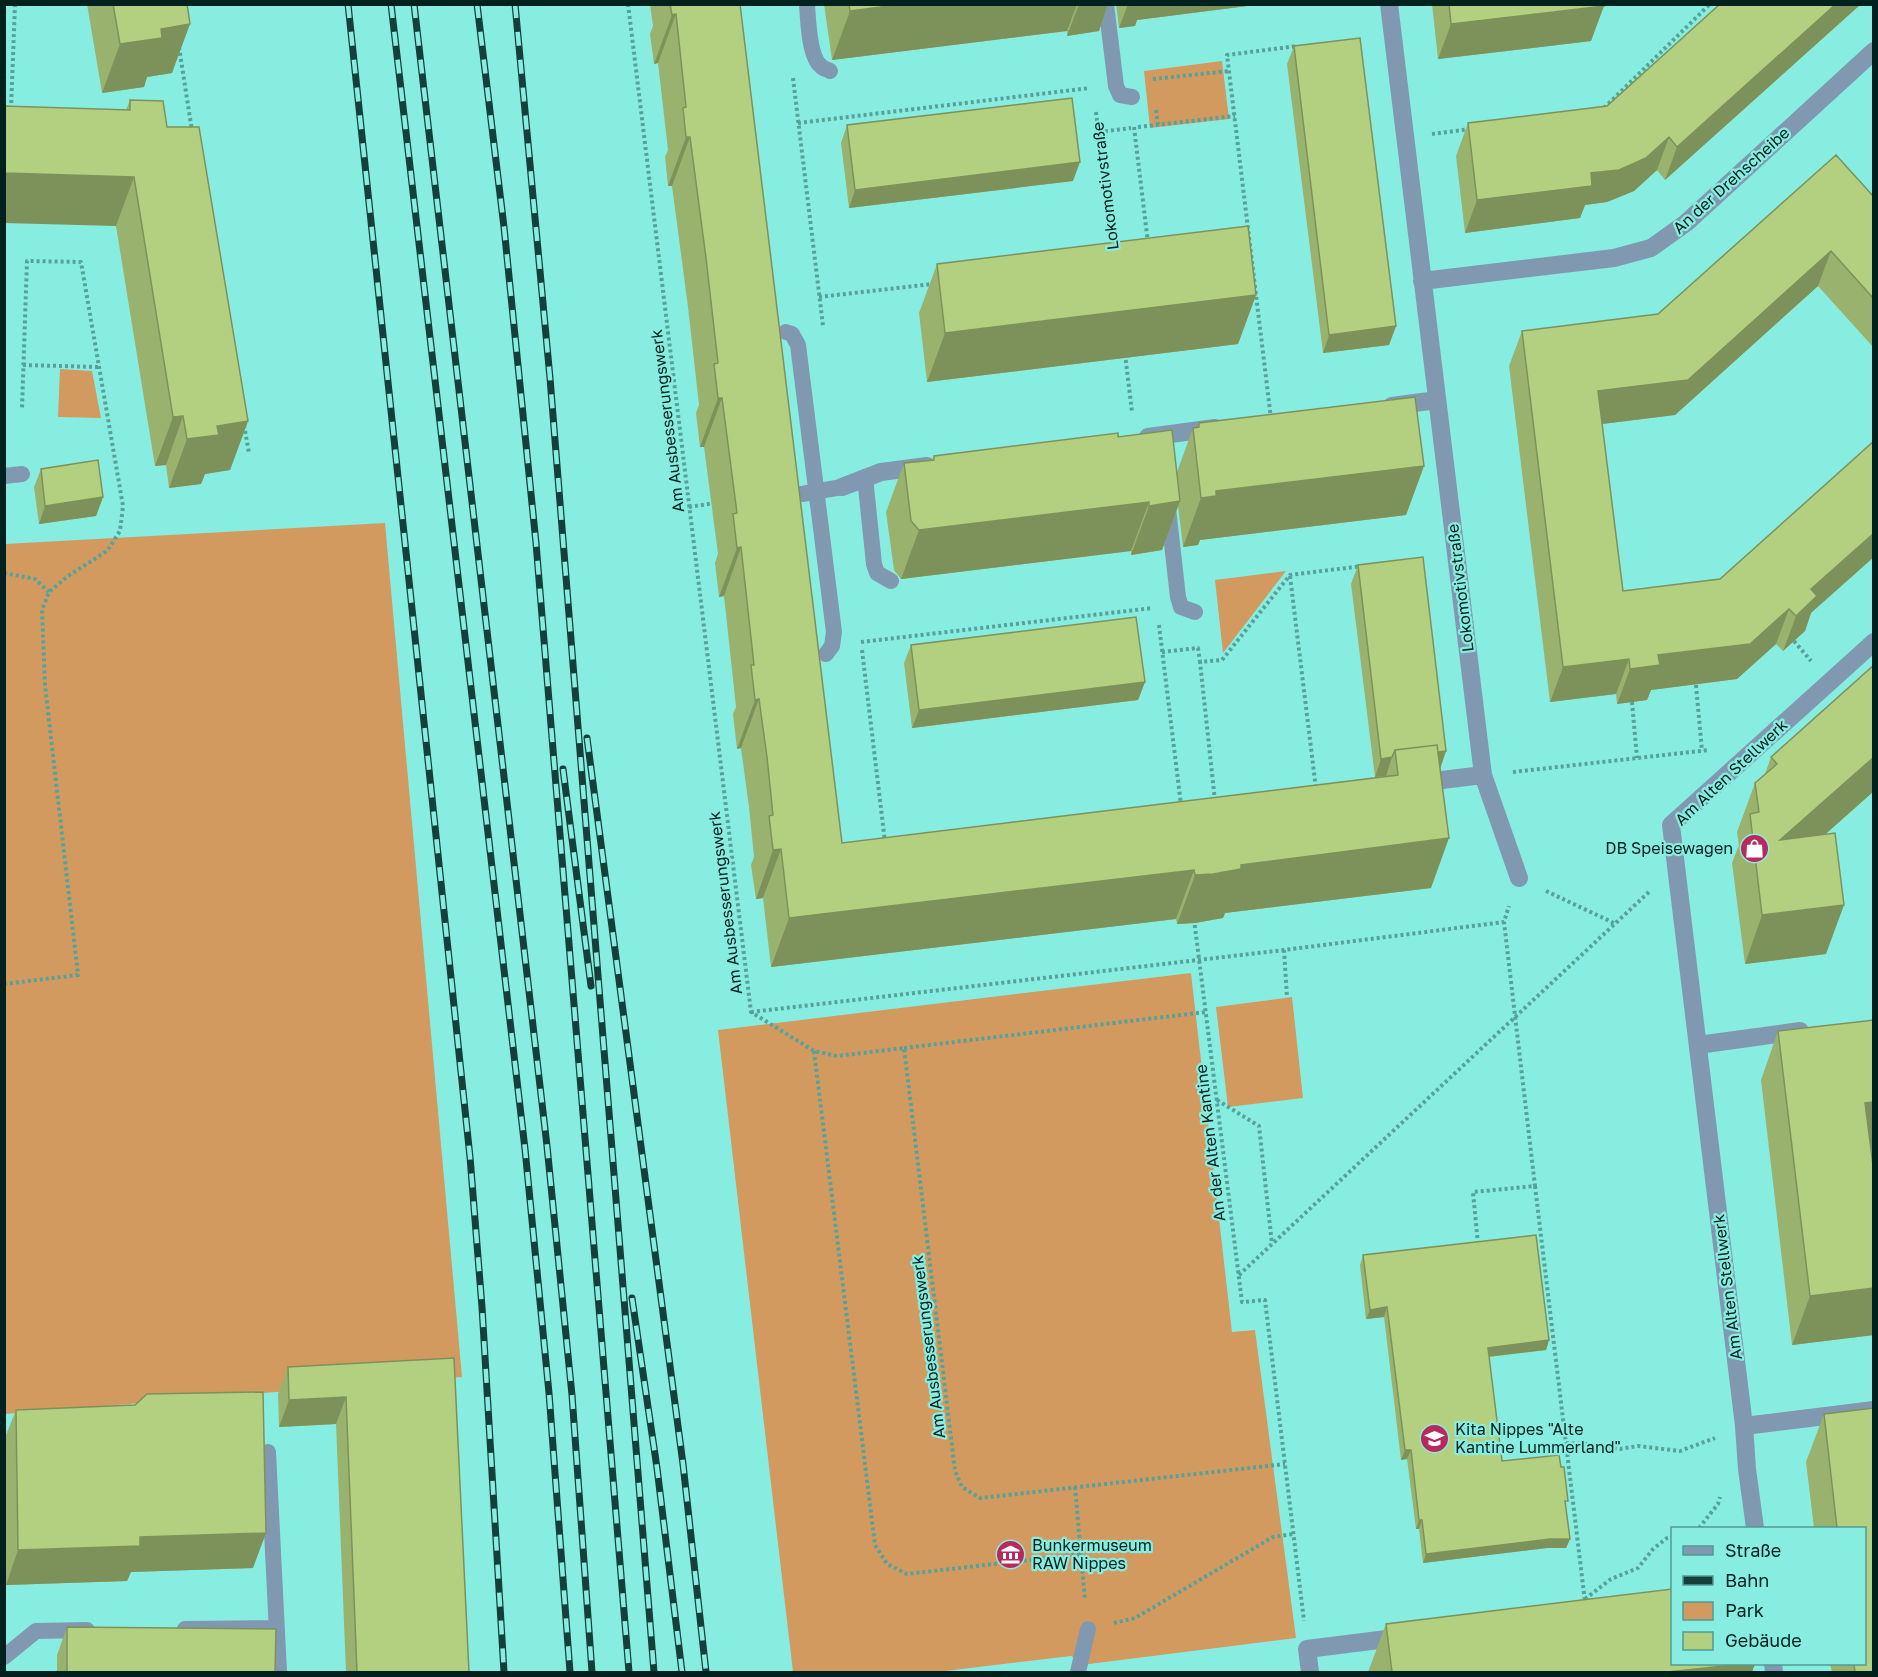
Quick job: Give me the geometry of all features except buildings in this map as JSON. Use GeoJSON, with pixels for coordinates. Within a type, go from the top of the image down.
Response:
{"type":"FeatureCollection","features":[{"type":"Feature","properties":{"kind":"street","name":"Lokomotivstraße"},"geometry":{"type":"LineString","coordinates":[[1389,4],[1483,775],[1519,878]]}},
{"type":"Feature","properties":{"kind":"street","name":"An der Drehscheibe"},"geometry":{"type":"LineString","coordinates":[[1422,281],[1614,258],[1651,248],[1686,223],[1874,51]]}},
{"type":"Feature","properties":{"kind":"street"},"geometry":{"type":"LineString","coordinates":[[1378,407],[1437,400]]}},
{"type":"Feature","properties":{"kind":"street"},"geometry":{"type":"LineString","coordinates":[[1136,439],[1161,441],[1272,421]]}},
{"type":"Feature","properties":{"kind":"street"},"geometry":{"type":"LineString","coordinates":[[842,486],[881,472],[939,464]]}},
{"type":"Feature","properties":{"kind":"street","name":"Am Alten Stellwerk"},"geometry":{"type":"LineString","coordinates":[[1755,1527],[1671,825],[1874,642]]}},
{"type":"Feature","properties":{"kind":"street"},"geometry":{"type":"LineString","coordinates":[[1400,785],[1483,775]]}},
{"type":"Feature","properties":{"kind":"street"},"geometry":{"type":"LineString","coordinates":[[1698,1045],[1814,1030]]}},
{"type":"Feature","properties":{"kind":"street"},"geometry":{"type":"LineString","coordinates":[[1744,1426],[1874,1410]]}},
{"type":"Feature","properties":{"kind":"street"},"geometry":{"type":"LineString","coordinates":[[1310,1672],[1307,1649],[1419,1635]]}},
{"type":"Feature","properties":{"kind":"lane"},"geometry":{"type":"LineString","coordinates":[[807,4],[811,43],[815,57],[819,66],[830,71]]}},
{"type":"Feature","properties":{"kind":"lane"},"geometry":{"type":"LineString","coordinates":[[1106,4],[1116,86],[1120,95],[1132,97]]}},
{"type":"Feature","properties":{"kind":"lane"},"geometry":{"type":"LineString","coordinates":[[786,332],[792,334],[798,345],[810,492],[834,632],[832,646],[826,654]]}},
{"type":"Feature","properties":{"kind":"lane"},"geometry":{"type":"LineString","coordinates":[[4,476],[22,474]]}},
{"type":"Feature","properties":{"kind":"lane"},"geometry":{"type":"LineString","coordinates":[[865,477],[874,564],[877,573],[891,581]]}},
{"type":"Feature","properties":{"kind":"lane"},"geometry":{"type":"LineString","coordinates":[[810,492],[842,486]]}},
{"type":"Feature","properties":{"kind":"lane"},"geometry":{"type":"LineString","coordinates":[[1166,493],[1178,597],[1181,607],[1196,612]]}},
{"type":"Feature","properties":{"kind":"lane"},"geometry":{"type":"LineString","coordinates":[[268,1452],[279,1672]]}},
{"type":"Feature","properties":{"kind":"lane"},"geometry":{"type":"LineString","coordinates":[[173,1629],[276,1628]]}},
{"type":"Feature","properties":{"kind":"lane"},"geometry":{"type":"LineString","coordinates":[[1078,1672],[1088,1629]]}},
{"type":"Feature","properties":{"kind":"lane"},"geometry":{"type":"LineString","coordinates":[[4,1657],[36,1631],[104,1630]]}},
{"type":"Feature","properties":{"kind":"path"},"geometry":{"type":"LineString","coordinates":[[11,115],[15,4]]}},
{"type":"Feature","properties":{"kind":"path","name":"Am Ausbesserungswerk"},"geometry":{"type":"LineString","coordinates":[[628,4],[751,1012],[814,1051],[837,1056],[904,1048],[955,1471],[962,1488],[980,1498],[1285,1464]]}},
{"type":"Feature","properties":{"kind":"path"},"geometry":{"type":"LineString","coordinates":[[1595,112],[1605,107],[1710,4]]}},
{"type":"Feature","properties":{"kind":"path"},"geometry":{"type":"LineString","coordinates":[[178,38],[193,138]]}},
{"type":"Feature","properties":{"kind":"path"},"geometry":{"type":"LineString","coordinates":[[1272,421],[1227,55],[1298,46]]}},
{"type":"Feature","properties":{"kind":"path"},"geometry":{"type":"LineString","coordinates":[[1154,91],[1153,79],[1229,71]]}},
{"type":"Feature","properties":{"kind":"path"},"geometry":{"type":"LineString","coordinates":[[798,123],[1093,88]]}},
{"type":"Feature","properties":{"kind":"path"},"geometry":{"type":"LineString","coordinates":[[1155,102],[1158,124]]}},
{"type":"Feature","properties":{"kind":"path","name":"Lokomotivstraße"},"geometry":{"type":"LineString","coordinates":[[1096,110],[1113,250]]}},
{"type":"Feature","properties":{"kind":"path"},"geometry":{"type":"LineString","coordinates":[[1099,132],[1235,116]]}},
{"type":"Feature","properties":{"kind":"path"},"geometry":{"type":"LineString","coordinates":[[1134,127],[1148,245]]}},
{"type":"Feature","properties":{"kind":"path"},"geometry":{"type":"LineString","coordinates":[[1405,137],[1472,129]]}},
{"type":"Feature","properties":{"kind":"path"},"geometry":{"type":"LineString","coordinates":[[1239,247],[1250,246]]}},
{"type":"Feature","properties":{"kind":"path"},"geometry":{"type":"LineString","coordinates":[[4,984],[78,975],[45,685],[42,610],[49,592],[68,576],[107,551],[120,531],[123,506],[81,262],[27,261],[22,408]]}},
{"type":"Feature","properties":{"kind":"path"},"geometry":{"type":"LineString","coordinates":[[819,297],[937,283]]}},
{"type":"Feature","properties":{"kind":"path"},"geometry":{"type":"LineString","coordinates":[[1124,344],[1136,439]]}},
{"type":"Feature","properties":{"kind":"path"},"geometry":{"type":"LineString","coordinates":[[23,365],[99,367]]}},
{"type":"Feature","properties":{"kind":"path"},"geometry":{"type":"LineString","coordinates":[[242,418],[249,453]]}},
{"type":"Feature","properties":{"kind":"path"},"geometry":{"type":"LineString","coordinates":[[689,507],[715,503]]}},
{"type":"Feature","properties":{"kind":"path"},"geometry":{"type":"LineString","coordinates":[[1200,662],[1222,660],[1290,575],[1373,564]]}},
{"type":"Feature","properties":{"kind":"path"},"geometry":{"type":"LineString","coordinates":[[4,573],[35,579],[49,592]]}},
{"type":"Feature","properties":{"kind":"path"},"geometry":{"type":"LineString","coordinates":[[1290,575],[1317,795]]}},
{"type":"Feature","properties":{"kind":"path"},"geometry":{"type":"LineString","coordinates":[[861,642],[1157,608]]}},
{"type":"Feature","properties":{"kind":"path"},"geometry":{"type":"LineString","coordinates":[[1158,619],[1182,812]]}},
{"type":"Feature","properties":{"kind":"path"},"geometry":{"type":"LineString","coordinates":[[1162,652],[1197,648],[1216,808]]}},
{"type":"Feature","properties":{"kind":"path"},"geometry":{"type":"LineString","coordinates":[[1696,685],[1702,751]]}},
{"type":"Feature","properties":{"kind":"path"},"geometry":{"type":"LineString","coordinates":[[1632,702],[1637,758]]}},
{"type":"Feature","properties":{"kind":"path"},"geometry":{"type":"LineString","coordinates":[[1483,775],[1760,744]]}},
{"type":"Feature","properties":{"kind":"path"},"geometry":{"type":"LineString","coordinates":[[1238,1276],[1676,867]]}},
{"type":"Feature","properties":{"kind":"path"},"geometry":{"type":"LineString","coordinates":[[1576,905],[1616,924]]}},
{"type":"Feature","properties":{"kind":"path","name":"An der Alten Kantine"},"geometry":{"type":"LineString","coordinates":[[1194,914],[1242,1302],[1265,1300],[1307,1649]]}},
{"type":"Feature","properties":{"kind":"path"},"geometry":{"type":"LineString","coordinates":[[751,1012],[1504,922],[1585,1607]]}},
{"type":"Feature","properties":{"kind":"path"},"geometry":{"type":"LineString","coordinates":[[1284,950],[1287,997]]}},
{"type":"Feature","properties":{"kind":"path"},"geometry":{"type":"LineString","coordinates":[[904,1048],[1206,1012]]}},
{"type":"Feature","properties":{"kind":"path"},"geometry":{"type":"LineString","coordinates":[[814,1051],[875,1545],[887,1564],[907,1574],[1081,1554]]}},
{"type":"Feature","properties":{"kind":"path"},"geometry":{"type":"LineString","coordinates":[[1217,1100],[1259,1126],[1272,1245]]}},
{"type":"Feature","properties":{"kind":"path"},"geometry":{"type":"LineString","coordinates":[[1479,1248],[1473,1192],[1535,1186]]}},
{"type":"Feature","properties":{"kind":"path"},"geometry":{"type":"LineString","coordinates":[[1566,1443],[1620,1449],[1638,1446],[1680,1451],[1744,1426]]}},
{"type":"Feature","properties":{"kind":"path"},"geometry":{"type":"LineString","coordinates":[[1075,1488],[1088,1629],[1135,1618],[1273,1537],[1293,1534]]}},
{"type":"Feature","properties":{"kind":"path"},"geometry":{"type":"LineString","coordinates":[[1584,1599],[1611,1580],[1638,1568],[1653,1549],[1671,1537]]}},
{"type":"Feature","properties":{"kind":"green space"},"geometry":{"type":"Polygon","coordinates":[[[1222,61],[1229,119],[1150,128],[1144,71],[1222,61]]]}},
{"type":"Feature","properties":{"kind":"green space"},"geometry":{"type":"Polygon","coordinates":[[[60,369],[92,371],[101,418],[58,417],[60,369]]]}},
{"type":"Feature","properties":{"kind":"green space"},"geometry":{"type":"Polygon","coordinates":[[[385,523],[462,1377],[5,1414],[5,544],[385,523]]]}},
{"type":"Feature","properties":{"kind":"green space"},"geometry":{"type":"Polygon","coordinates":[[[1286,571],[1223,653],[1215,580],[1286,571]]]}},
{"type":"Feature","properties":{"kind":"green space"},"geometry":{"type":"Polygon","coordinates":[[[1191,973],[1232,1332],[1255,1330],[1296,1638],[1089,1664],[1071,1656],[937,1672],[793,1672],[718,1030],[1191,973]]]}},
{"type":"Feature","properties":{"kind":"green space"},"geometry":{"type":"Polygon","coordinates":[[[1292,997],[1303,1098],[1228,1107],[1216,1007],[1292,997]]]}},
{"type":"Feature","properties":{"kind":"railway"},"geometry":{"type":"LineString","coordinates":[[348,4],[470,1157],[482,1307],[504,1672]]}},
{"type":"Feature","properties":{"kind":"railway"},"geometry":{"type":"LineString","coordinates":[[391,4],[525,1149],[549,1393],[570,1672]]}},
{"type":"Feature","properties":{"kind":"railway"},"geometry":{"type":"LineString","coordinates":[[414,4],[547,1146],[572,1395],[592,1672]]}},
{"type":"Feature","properties":{"kind":"railway"},"geometry":{"type":"LineString","coordinates":[[477,4],[504,227],[536,543],[629,1672]]}},
{"type":"Feature","properties":{"kind":"railway"},"geometry":{"type":"LineString","coordinates":[[515,4],[550,378],[654,1672]]}},
{"type":"Feature","properties":{"kind":"railway"},"geometry":{"type":"LineString","coordinates":[[587,738],[683,1464],[706,1672]]}},
{"type":"Feature","properties":{"kind":"railway"},"geometry":{"type":"LineString","coordinates":[[563,769],[591,986]]}},
{"type":"Feature","properties":{"kind":"railway"},"geometry":{"type":"LineString","coordinates":[[632,1298],[657,1468],[682,1672]]}},
{"type":"Feature","properties":{"kind":"place","name":"DB Speisewagen"},"geometry":{"type":"Point","coordinates":[1754,848]}},
{"type":"Feature","properties":{"kind":"place","name":"Kita Nippes \"Alte Kantine Lummerland\""},"geometry":{"type":"Point","coordinates":[1434,1438]}},
{"type":"Feature","properties":{"kind":"place","name":"Bunkermuseum RAW Nippes"},"geometry":{"type":"Point","coordinates":[1011,1554]}}]}
